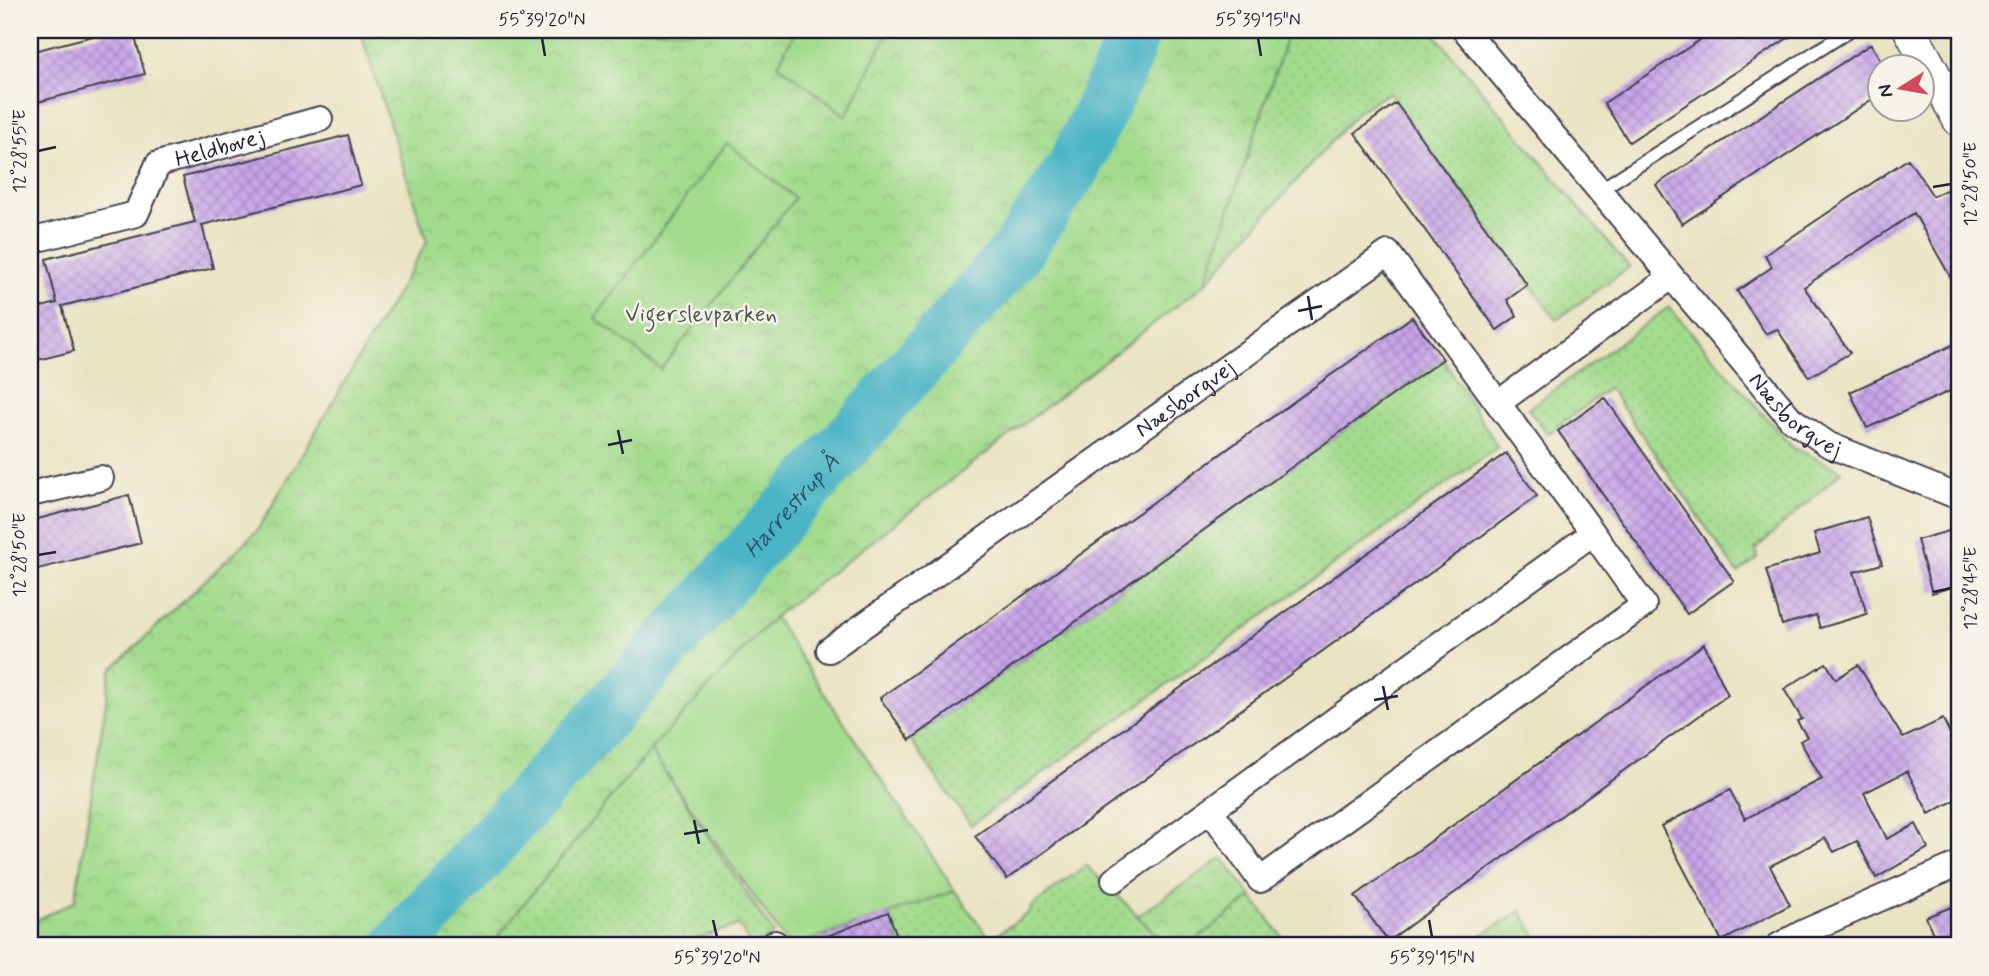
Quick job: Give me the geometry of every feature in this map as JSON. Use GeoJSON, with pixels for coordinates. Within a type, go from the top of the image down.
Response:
{"type":"FeatureCollection","features":[{"type":"Feature","properties":{"kind":"street","name":"Næsborgvej"},"geometry":{"type":"LineString","coordinates":[[1465,30],[1670,278],[1791,419],[1829,445],[1959,497]]}},
{"type":"Feature","properties":{"kind":"street"},"geometry":{"type":"LineString","coordinates":[[1910,30],[1959,120]]}},
{"type":"Feature","properties":{"kind":"street","name":"Heldbovej"},"geometry":{"type":"LineString","coordinates":[[30,246],[34,240],[136,214],[158,164],[320,119]]}},
{"type":"Feature","properties":{"kind":"street","name":"Næsborgvej"},"geometry":{"type":"LineString","coordinates":[[829,650],[1388,253],[1644,605],[1260,880],[1211,811]]}},
{"type":"Feature","properties":{"kind":"street"},"geometry":{"type":"LineString","coordinates":[[1498,403],[1670,278]]}},
{"type":"Feature","properties":{"kind":"street"},"geometry":{"type":"LineString","coordinates":[[30,494],[101,478]]}},
{"type":"Feature","properties":{"kind":"street"},"geometry":{"type":"LineString","coordinates":[[1114,880],[1593,533]]}},
{"type":"Feature","properties":{"kind":"street"},"geometry":{"type":"LineString","coordinates":[[1778,946],[1959,864]]}},
{"type":"Feature","properties":{"kind":"lane"},"geometry":{"type":"LineString","coordinates":[[1598,191],[1847,32]]}},
{"type":"Feature","properties":{"kind":"green space","name":"Vigerslevparken"},"geometry":{"type":"Polygon","coordinates":[[[360,30],[537,30],[539,33],[541,30],[1289,30],[1205,284],[774,617],[650,750],[517,912],[498,936],[505,946],[30,946],[30,923],[75,901],[111,670],[257,531],[427,242],[360,30]]]}},
{"type":"Feature","properties":{"kind":"green space"},"geometry":{"type":"Polygon","coordinates":[[[796,30],[889,30],[846,116],[778,64],[796,30]]]}},
{"type":"Feature","properties":{"kind":"green space"},"geometry":{"type":"Polygon","coordinates":[[[1289,30],[1431,30],[1629,267],[1556,320],[1389,93],[1359,110],[1205,284],[1289,30]]]}},
{"type":"Feature","properties":{"kind":"green space"},"geometry":{"type":"Polygon","coordinates":[[[727,143],[795,198],[661,369],[595,318],[727,143]]]}},
{"type":"Feature","properties":{"kind":"green space"},"geometry":{"type":"Polygon","coordinates":[[[1669,307],[1792,447],[1842,471],[1756,549],[1758,558],[1738,573],[1609,388],[1548,434],[1528,409],[1669,307]]]}},
{"type":"Feature","properties":{"kind":"green space"},"geometry":{"type":"Polygon","coordinates":[[[1443,359],[1498,447],[971,825],[910,740],[1443,359]]]}},
{"type":"Feature","properties":{"kind":"green space"},"geometry":{"type":"Polygon","coordinates":[[[774,617],[955,891],[793,946],[789,946],[650,750],[774,617]]]}},
{"type":"Feature","properties":{"kind":"green space"},"geometry":{"type":"Polygon","coordinates":[[[650,750],[774,934],[754,946],[751,946],[739,925],[674,946],[487,946],[650,750]]]}},
{"type":"Feature","properties":{"kind":"green space"},"geometry":{"type":"Polygon","coordinates":[[[1222,858],[1252,897],[1188,946],[1169,946],[1137,916],[1222,858]]]}},
{"type":"Feature","properties":{"kind":"green space"},"geometry":{"type":"Polygon","coordinates":[[[1086,865],[1169,946],[901,946],[888,912],[955,891],[990,939],[1031,911],[1030,908],[1086,865]]]}},
{"type":"Feature","properties":{"kind":"green space"},"geometry":{"type":"Polygon","coordinates":[[[1252,897],[1289,946],[1188,946],[1252,897]]]}},
{"type":"Feature","properties":{"kind":"green space"},"geometry":{"type":"Polygon","coordinates":[[[1521,911],[1542,946],[1464,946],[1521,911]]]}},
{"type":"Feature","properties":{"kind":"building"},"geometry":{"type":"Polygon","coordinates":[[[116,30],[133,30],[145,74],[30,104],[30,52],[116,30]]]}},
{"type":"Feature","properties":{"kind":"building"},"geometry":{"type":"Polygon","coordinates":[[[1715,30],[1800,30],[1629,142],[1604,103],[1715,30]]]}},
{"type":"Feature","properties":{"kind":"building"},"geometry":{"type":"Polygon","coordinates":[[[1871,44],[1876,52],[1867,52],[1867,103],[1682,224],[1656,185],[1871,44]]]}},
{"type":"Feature","properties":{"kind":"building"},"geometry":{"type":"Polygon","coordinates":[[[1396,103],[1527,285],[1507,300],[1517,316],[1497,330],[1355,133],[1396,103]]]}},
{"type":"Feature","properties":{"kind":"building"},"geometry":{"type":"Polygon","coordinates":[[[348,135],[361,185],[202,225],[213,268],[62,306],[74,351],[30,362],[30,310],[57,303],[46,259],[195,222],[183,177],[348,135]]]}},
{"type":"Feature","properties":{"kind":"building"},"geometry":{"type":"Polygon","coordinates":[[[1908,159],[1933,196],[1959,184],[1959,292],[1914,213],[1804,287],[1850,353],[1809,377],[1777,329],[1766,334],[1737,291],[1772,267],[1765,255],[1908,159]]]}},
{"type":"Feature","properties":{"kind":"building"},"geometry":{"type":"Polygon","coordinates":[[[1412,317],[1443,359],[910,740],[880,698],[1412,317]]]}},
{"type":"Feature","properties":{"kind":"building"},"geometry":{"type":"Polygon","coordinates":[[[1959,342],[1959,387],[1867,428],[1850,392],[1959,342]]]}},
{"type":"Feature","properties":{"kind":"building"},"geometry":{"type":"Polygon","coordinates":[[[1605,398],[1734,581],[1687,614],[1558,431],[1605,398]]]}},
{"type":"Feature","properties":{"kind":"building"},"geometry":{"type":"Polygon","coordinates":[[[1506,453],[1537,496],[1007,879],[975,836],[1506,453]]]}},
{"type":"Feature","properties":{"kind":"building"},"geometry":{"type":"Polygon","coordinates":[[[129,495],[141,543],[30,571],[30,521],[129,495]]]}},
{"type":"Feature","properties":{"kind":"building"},"geometry":{"type":"Polygon","coordinates":[[[1867,517],[1882,564],[1854,572],[1867,614],[1820,628],[1816,615],[1782,625],[1766,570],[1820,553],[1814,533],[1867,517]]]}},
{"type":"Feature","properties":{"kind":"building"},"geometry":{"type":"Polygon","coordinates":[[[1959,528],[1959,585],[1932,593],[1917,540],[1959,528]]]}},
{"type":"Feature","properties":{"kind":"building"},"geometry":{"type":"Polygon","coordinates":[[[1704,644],[1728,695],[1388,941],[1355,896],[1704,644]]]}},
{"type":"Feature","properties":{"kind":"building"},"geometry":{"type":"Polygon","coordinates":[[[1826,663],[1836,679],[1858,665],[1903,738],[1943,719],[1951,736],[1959,731],[1959,798],[1929,814],[1907,771],[1864,793],[1887,839],[1916,824],[1928,848],[1876,878],[1857,841],[1834,852],[1825,838],[1770,866],[1790,905],[1722,941],[1661,826],[1730,790],[1745,819],[1822,779],[1800,741],[1807,737],[1797,721],[1802,719],[1784,689],[1826,663]]]}},
{"type":"Feature","properties":{"kind":"building"},"geometry":{"type":"Polygon","coordinates":[[[1959,904],[1959,946],[1938,946],[1926,917],[1959,904]]]}},
{"type":"Feature","properties":{"kind":"building"},"geometry":{"type":"Polygon","coordinates":[[[888,912],[901,946],[805,946],[805,945],[888,912]]]}},
{"type":"Feature","properties":{"kind":"waterway","name":"Harrestrup Å"},"geometry":{"type":"LineString","coordinates":[[399,946],[1014,255],[1073,168],[1123,62],[1134,30]]}}]}
